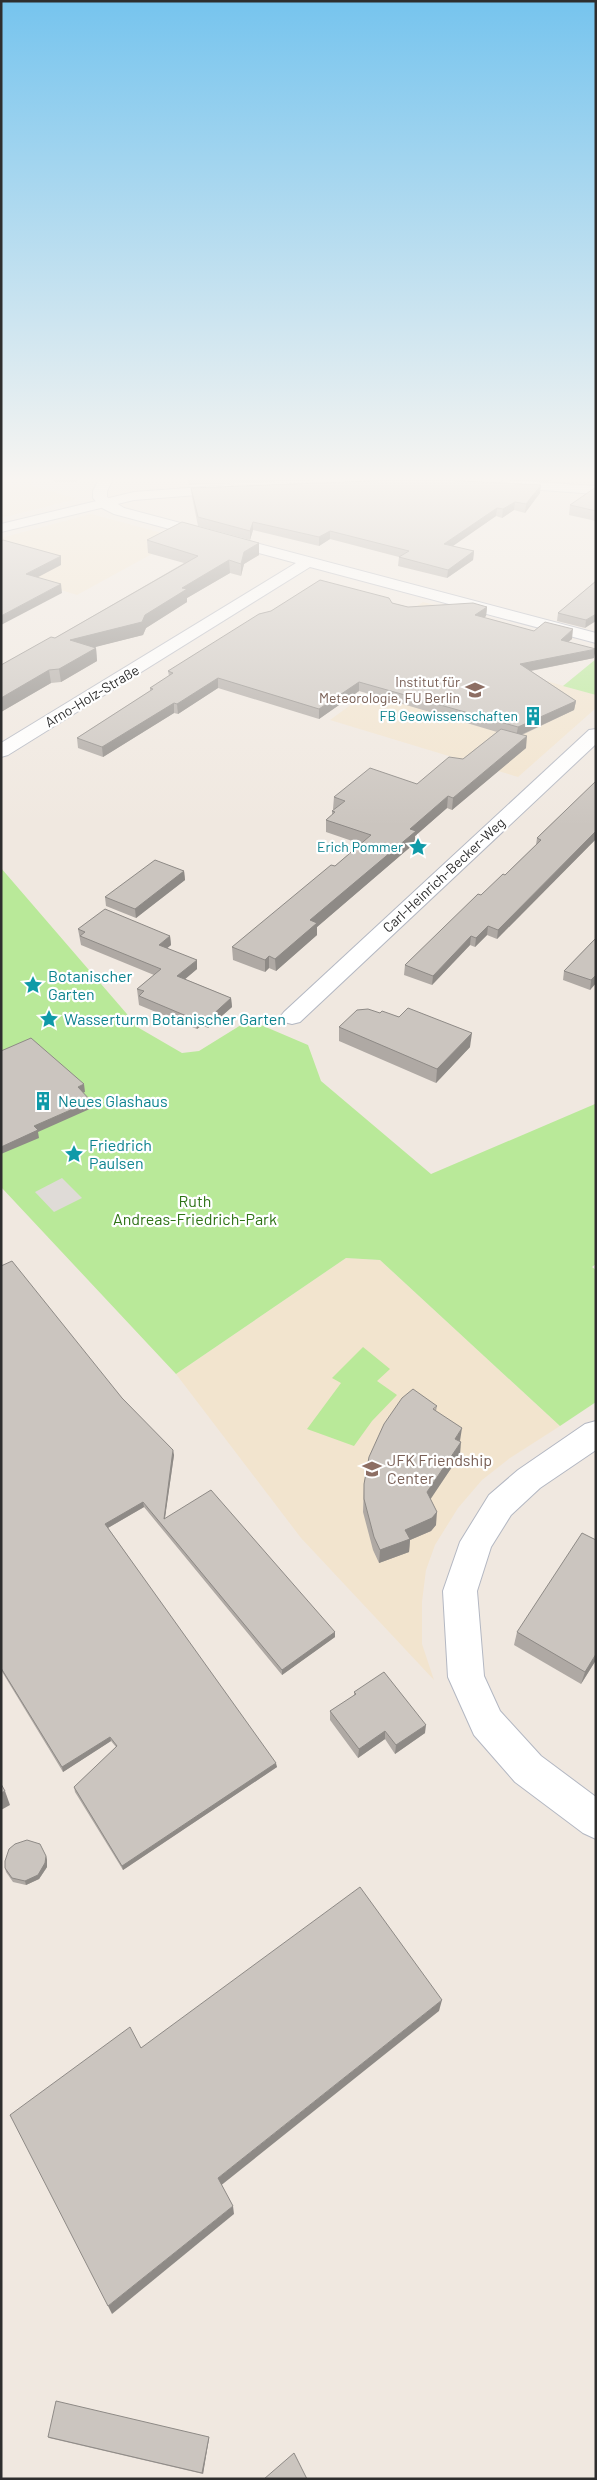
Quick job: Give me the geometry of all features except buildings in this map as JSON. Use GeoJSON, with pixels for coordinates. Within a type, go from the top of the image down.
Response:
{"type":"FeatureCollection","features":[{"type":"Feature","properties":{"kind":"street","name":"Arno-Holz-Straße"},"geometry":{"type":"LineString","coordinates":[[1,751],[254,595]]}},
{"type":"Feature","properties":{"kind":"street"},"geometry":{"type":"LineString","coordinates":[[435,595],[596,638]]}},
{"type":"Feature","properties":{"kind":"street","name":"Carl-Heinrich-Becker-Weg"},"geometry":{"type":"LineString","coordinates":[[292,1017],[596,734]]}},
{"type":"Feature","properties":{"kind":"street"},"geometry":{"type":"LineString","coordinates":[[596,1433],[529,1479],[500,1505],[476,1542],[460,1591],[466,1676],[487,1723],[528,1769],[596,1820]]}},
{"type":"Feature","properties":{"kind":"shaded area","name":"Institut für Meteorologie, FU Berlin"},"geometry":{"type":"Polygon","coordinates":[[[423,602],[473,615],[482,663],[596,695],[596,708],[518,777],[330,720],[426,650],[377,634],[423,602]]]}},
{"type":"Feature","properties":{"kind":"shaded area"},"geometry":{"type":"Polygon","coordinates":[[[62,1178],[82,1198],[54,1212],[35,1192],[62,1178]]]}},
{"type":"Feature","properties":{"kind":"shaded area","name":"JFK Friendship Center"},"geometry":{"type":"Polygon","coordinates":[[[346,1258],[380,1260],[560,1426],[510,1458],[482,1480],[458,1508],[435,1545],[426,1570],[422,1602],[422,1644],[434,1680],[301,1538],[176,1374],[346,1258]]]}},
{"type":"Feature","properties":{"kind":"green space"},"geometry":{"type":"Polygon","coordinates":[[[596,659],[596,695],[563,686],[596,659]]]}},
{"type":"Feature","properties":{"kind":"green space","name":"Ruth Andreas-Friedrich-Park"},"geometry":{"type":"Polygon","coordinates":[[[1,868],[139,1028],[182,1053],[199,1051],[249,1020],[308,1045],[321,1081],[431,1174],[595,1104],[596,1264],[592,1267],[596,1270],[596,1402],[560,1426],[380,1260],[346,1258],[176,1374],[1,1187],[1,868]]]}},
{"type":"Feature","properties":{"kind":"green space"},"geometry":{"type":"Polygon","coordinates":[[[363,1347],[390,1369],[377,1381],[397,1395],[372,1421],[354,1446],[307,1429],[341,1383],[332,1378],[363,1347]]]}},
{"type":"Feature","properties":{"kind":"place","name":"Institut für Meteorologie, FU Berlin"},"geometry":{"type":"Point","coordinates":[475,690]}},
{"type":"Feature","properties":{"kind":"place","name":"FB Geowissenschaften"},"geometry":{"type":"Point","coordinates":[533,716]}},
{"type":"Feature","properties":{"kind":"place","name":"Erich Pommer"},"geometry":{"type":"Point","coordinates":[418,847]}},
{"type":"Feature","properties":{"kind":"place","name":"Botanischer Garten"},"geometry":{"type":"Point","coordinates":[33,985]}},
{"type":"Feature","properties":{"kind":"place","name":"Wasserturm Botanischer Garten"},"geometry":{"type":"Point","coordinates":[49,1019]}},
{"type":"Feature","properties":{"kind":"place","name":"Neues Glashaus"},"geometry":{"type":"Point","coordinates":[43,1101]}},
{"type":"Feature","properties":{"kind":"place","name":"Friedrich Paulsen"},"geometry":{"type":"Point","coordinates":[74,1154]}},
{"type":"Feature","properties":{"kind":"place","name":"JFK Friendship Center"},"geometry":{"type":"Point","coordinates":[372,1469]}}]}
